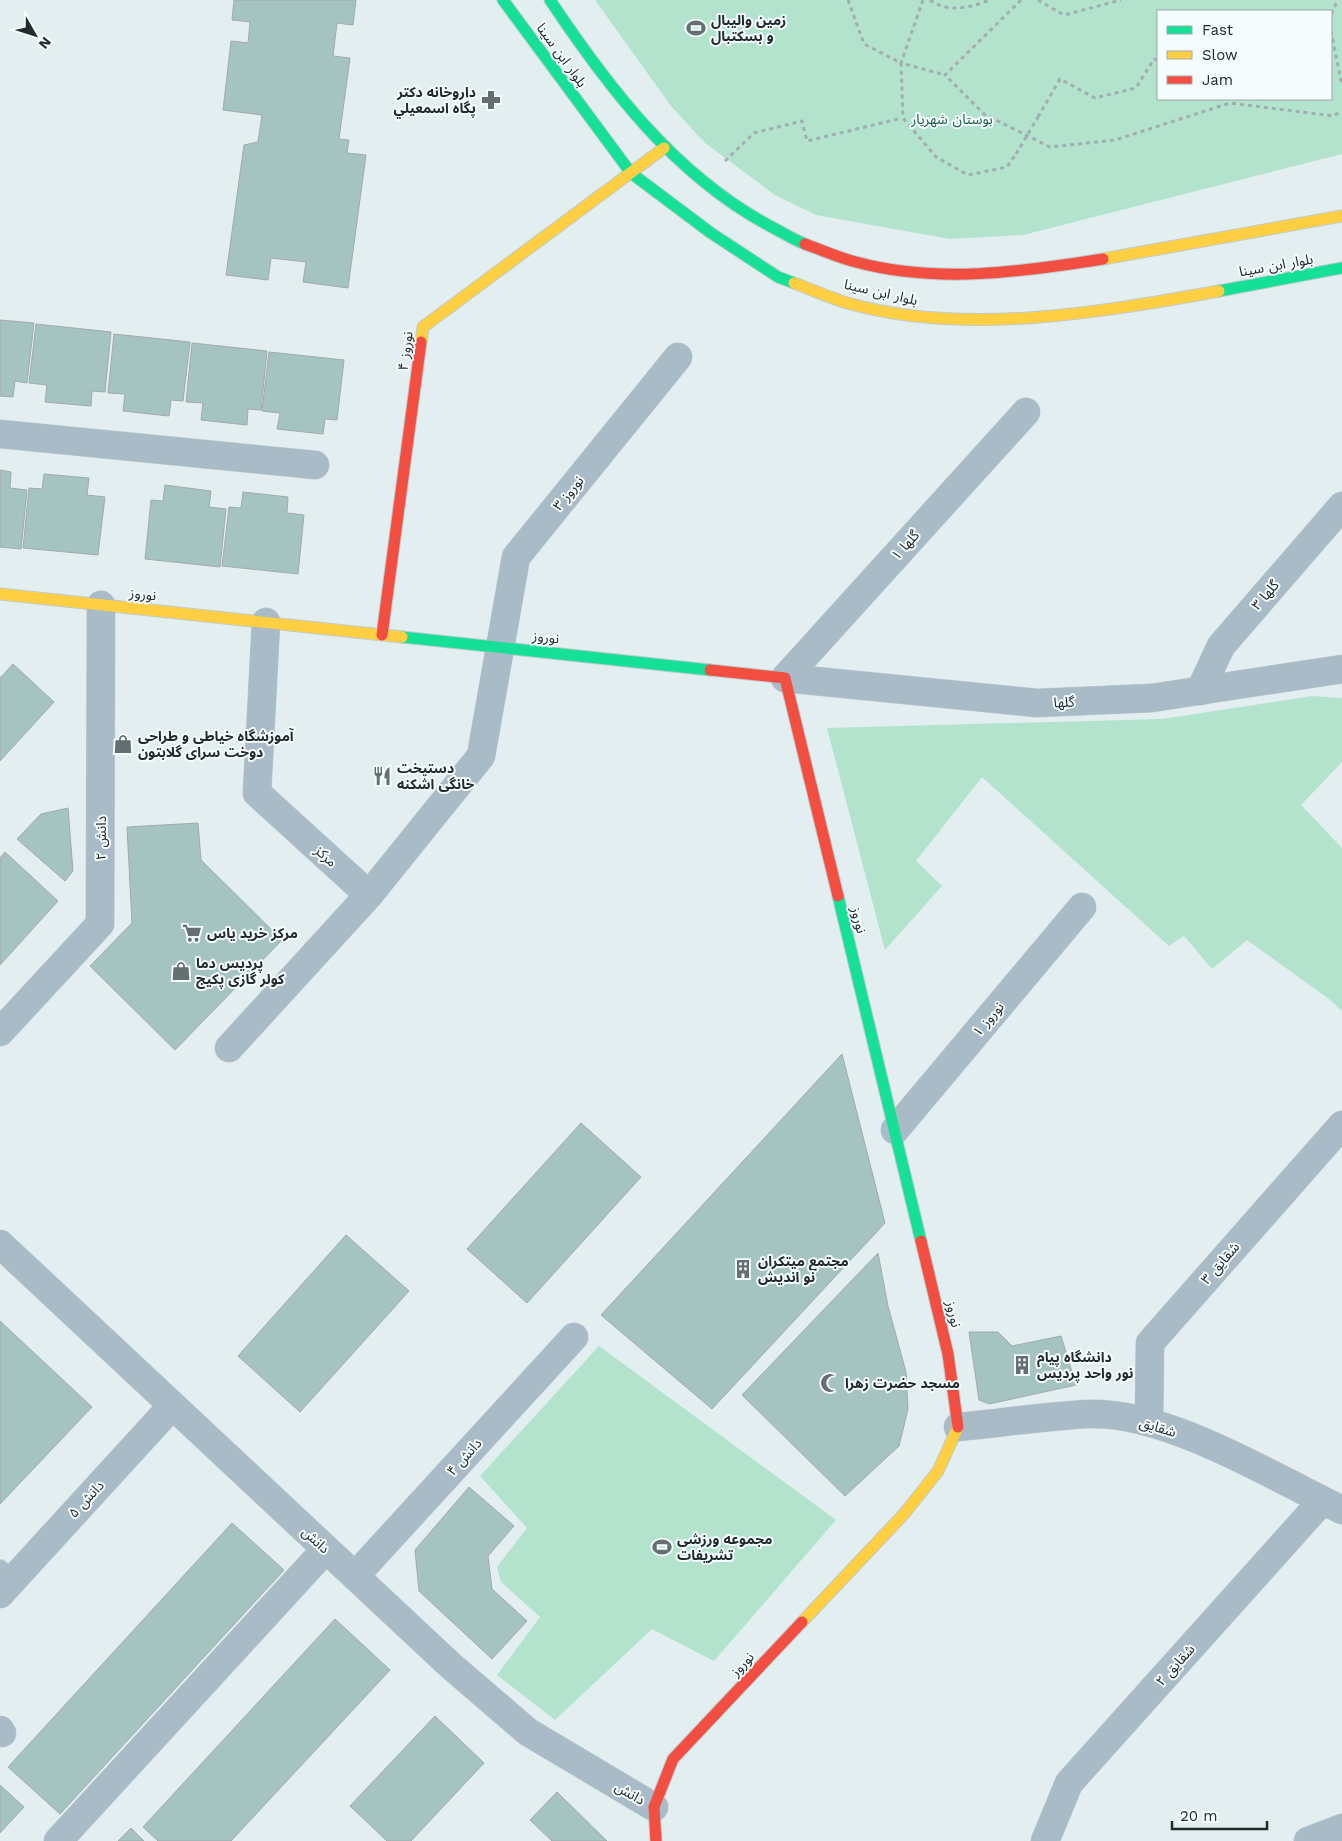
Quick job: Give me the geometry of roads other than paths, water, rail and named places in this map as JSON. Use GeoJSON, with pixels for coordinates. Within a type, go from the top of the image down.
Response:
{"type":"FeatureCollection","features":[{"type":"Feature","properties":{"kind":"street","name":"بلوار ابن سینا"},"geometry":{"type":"LineString","coordinates":[[503,0],[631,173],[711,233],[778,276],[851,304],[920,317],[1004,319],[1086,312],[1170,300],[1342,268]]}},
{"type":"Feature","properties":{"kind":"street","name":"بلوار ابن سینا"},"geometry":{"type":"LineString","coordinates":[[550,0],[625,106],[664,148],[702,182],[760,222],[811,246],[861,263],[914,273],[970,276],[1103,260],[1342,216]]}},
{"type":"Feature","properties":{"kind":"street"},"geometry":{"type":"LineString","coordinates":[[556,0],[561,16]]}},
{"type":"Feature","properties":{"kind":"street","name":"نوروز ۴"},"geometry":{"type":"LineString","coordinates":[[382,635],[423,327],[664,148]]}},
{"type":"Feature","properties":{"kind":"street","name":"نوروز ۳"},"geometry":{"type":"LineString","coordinates":[[369,895],[481,756],[516,557],[678,357]]}},
{"type":"Feature","properties":{"kind":"street","name":"گلها ۱"},"geometry":{"type":"LineString","coordinates":[[785,678],[1026,412]]}},
{"type":"Feature","properties":{"kind":"street"},"geometry":{"type":"LineString","coordinates":[[0,434],[315,465]]}},
{"type":"Feature","properties":{"kind":"street","name":"گلها ۳"},"geometry":{"type":"LineString","coordinates":[[1200,691],[1221,646],[1342,506]]}},
{"type":"Feature","properties":{"kind":"street","name":"نوروز"},"geometry":{"type":"LineString","coordinates":[[0,594],[785,678],[948,1354],[958,1427],[938,1471],[904,1514],[673,1759],[654,1807],[656,1841]]}},
{"type":"Feature","properties":{"kind":"street","name":"دانش ۲"},"geometry":{"type":"LineString","coordinates":[[0,1032],[100,924],[101,605]]}},
{"type":"Feature","properties":{"kind":"street","name":"مرکز"},"geometry":{"type":"LineString","coordinates":[[266,622],[257,793],[369,895]]}},
{"type":"Feature","properties":{"kind":"street","name":"گلها"},"geometry":{"type":"LineString","coordinates":[[785,678],[1037,703],[1152,698],[1342,669]]}},
{"type":"Feature","properties":{"kind":"street"},"geometry":{"type":"LineString","coordinates":[[229,1048],[369,895]]}},
{"type":"Feature","properties":{"kind":"street","name":"نوروز ۱"},"geometry":{"type":"LineString","coordinates":[[895,1130],[1082,907]]}},
{"type":"Feature","properties":{"kind":"street","name":"شقایق ۳"},"geometry":{"type":"LineString","coordinates":[[1149,1421],[1150,1343],[1342,1125]]}},
{"type":"Feature","properties":{"kind":"street","name":"دانش"},"geometry":{"type":"LineString","coordinates":[[4,1256],[172,1406],[450,1665],[528,1732],[654,1807]]}},
{"type":"Feature","properties":{"kind":"street","name":"دانش ۴"},"geometry":{"type":"LineString","coordinates":[[355,1576],[574,1337]]}},
{"type":"Feature","properties":{"kind":"street","name":"دانش ۵"},"geometry":{"type":"LineString","coordinates":[[4,1580],[172,1406]]}},
{"type":"Feature","properties":{"kind":"street","name":"شقایق"},"geometry":{"type":"LineString","coordinates":[[958,1427],[1091,1414],[1149,1421],[1224,1451],[1332,1506]]}},
{"type":"Feature","properties":{"kind":"street","name":"شقایق ۲"},"geometry":{"type":"LineString","coordinates":[[1045,1841],[1068,1783],[1332,1506]]}},
{"type":"Feature","properties":{"kind":"street"},"geometry":{"type":"LineString","coordinates":[[58,1841],[326,1549]]}},
{"type":"Feature","properties":{"kind":"street"},"geometry":{"type":"LineString","coordinates":[[1308,1841],[1342,1828]]}},
{"type":"Feature","properties":{"kind":"place","name":"زمین والیبال و بسکتبال"},"geometry":{"type":"Point","coordinates":[696,28]}},
{"type":"Feature","properties":{"kind":"place","name":"داروخانه دكتر پگاه اسمعيلي"},"geometry":{"type":"Point","coordinates":[491,100]}},
{"type":"Feature","properties":{"kind":"place","name":"آموزشگاه خیاطی و طراحی دوخت سرای گلابتون"},"geometry":{"type":"Point","coordinates":[123,744]}},
{"type":"Feature","properties":{"kind":"place","name":"دستپخت خانگی اشکنه"},"geometry":{"type":"Point","coordinates":[382,776]}},
{"type":"Feature","properties":{"kind":"place","name":"مرکز خرید یاس"},"geometry":{"type":"Point","coordinates":[192,933]}},
{"type":"Feature","properties":{"kind":"place","name":"پردیس دما کولر گازی پکیج"},"geometry":{"type":"Point","coordinates":[181,971]}},
{"type":"Feature","properties":{"kind":"place","name":"مجتمع میتکران نو اندیش"},"geometry":{"type":"Point","coordinates":[743,1269]}},
{"type":"Feature","properties":{"kind":"place","name":"دانشگاه پیام نور واحد پردیس"},"geometry":{"type":"Point","coordinates":[1022,1365]}},
{"type":"Feature","properties":{"kind":"place","name":"مسجد حضرت زهرا"},"geometry":{"type":"Point","coordinates":[830,1383]}},
{"type":"Feature","properties":{"kind":"place","name":"مجموعه ورزشی تشریفات"},"geometry":{"type":"Point","coordinates":[662,1547]}},
{"type":"Feature","properties":{"kind":"park label","name":"بوستان شهریار"},"geometry":{"type":"Point","coordinates":[952,119]}}]}
